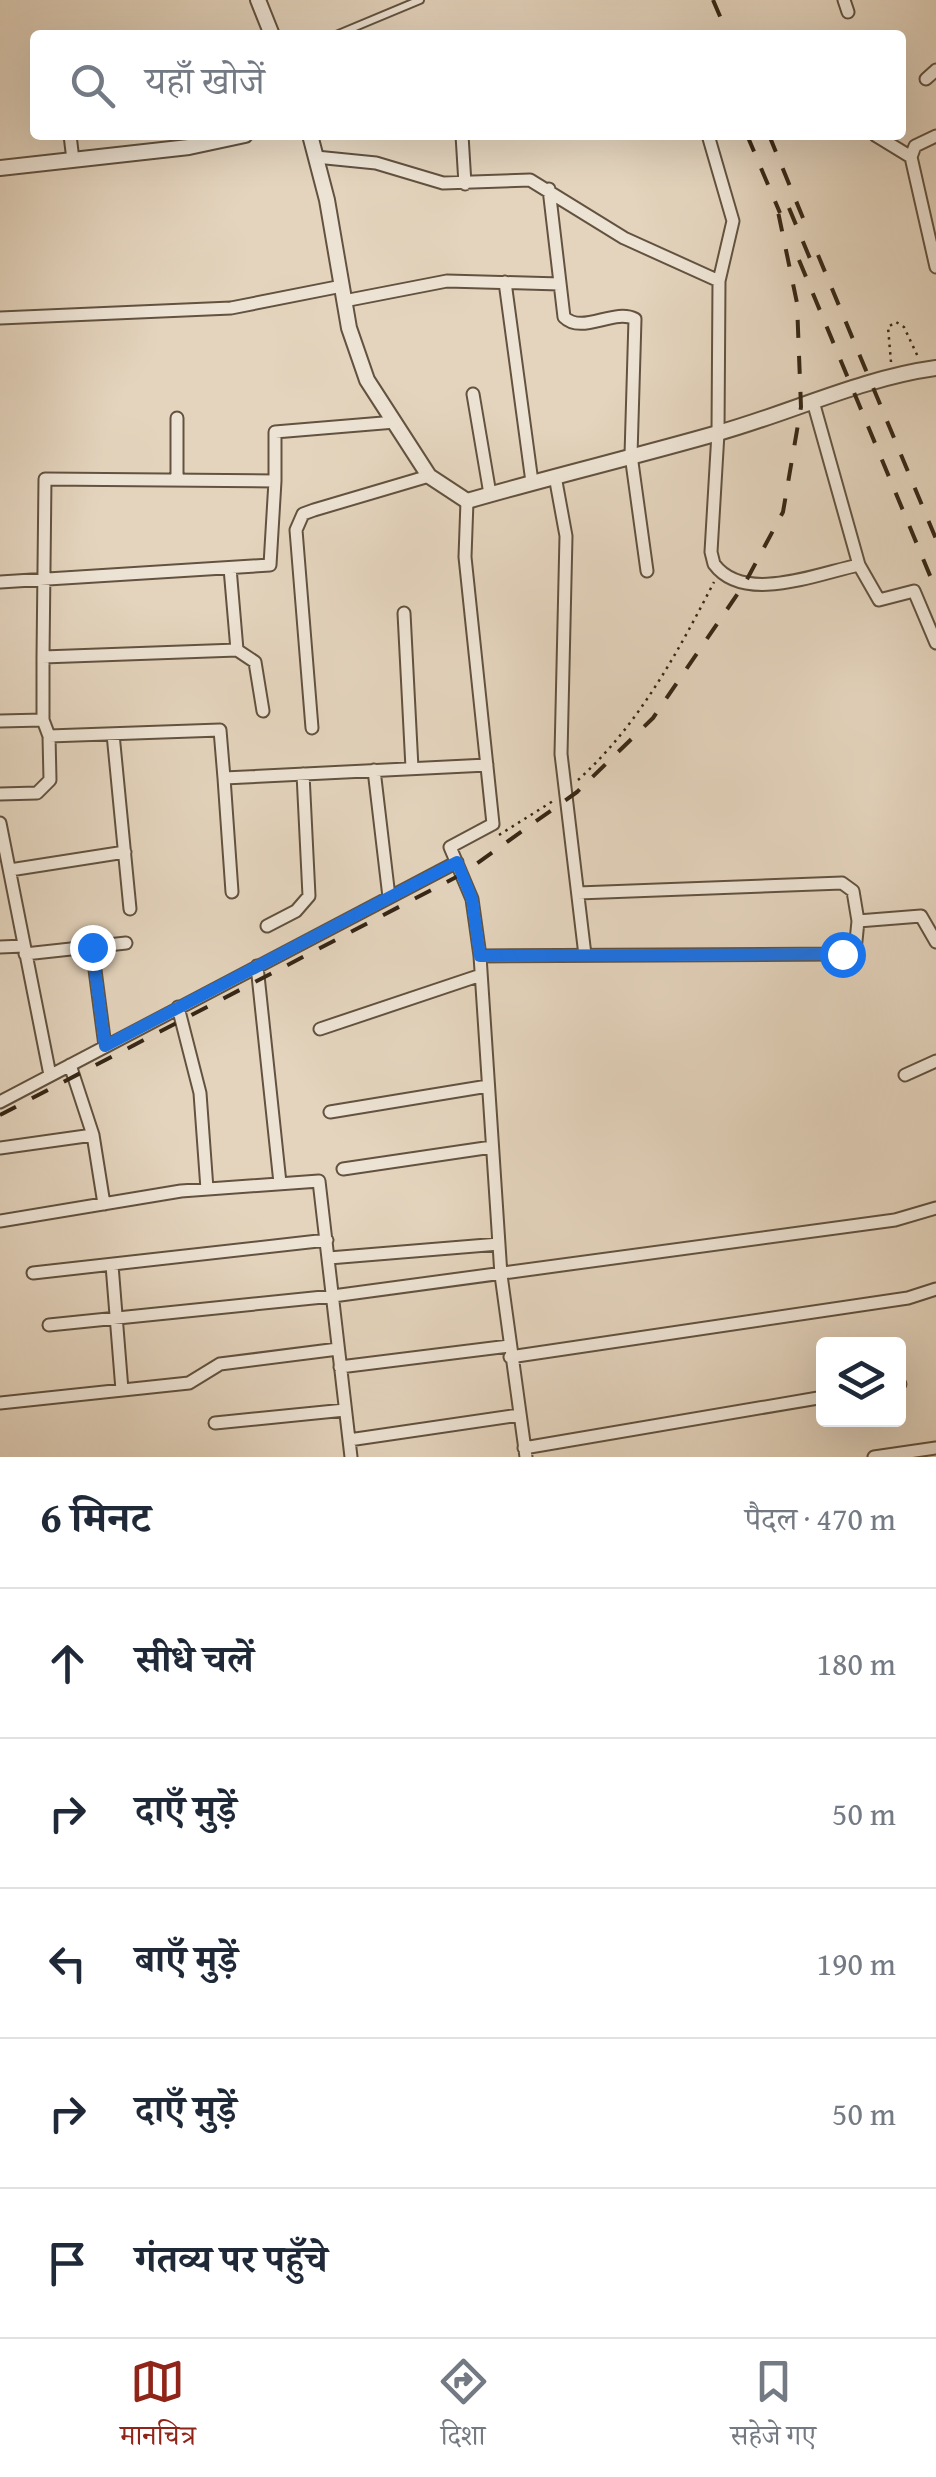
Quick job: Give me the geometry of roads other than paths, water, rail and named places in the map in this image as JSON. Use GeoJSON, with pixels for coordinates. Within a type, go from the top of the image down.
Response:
{"type":"FeatureCollection","features":[{"type":"Feature","properties":{"kind":"street"},"geometry":{"type":"LineString","coordinates":[[258,0],[270,30]]}},
{"type":"Feature","properties":{"kind":"street"},"geometry":{"type":"LineString","coordinates":[[936,136],[915,146],[910,157],[936,267]]}},
{"type":"Feature","properties":{"kind":"street"},"geometry":{"type":"LineString","coordinates":[[71,140],[74,160]]}},
{"type":"Feature","properties":{"kind":"street"},"geometry":{"type":"LineString","coordinates":[[0,168],[222,140]]}},
{"type":"Feature","properties":{"kind":"street"},"geometry":{"type":"LineString","coordinates":[[311,140],[343,294],[367,380],[429,476],[467,500],[814,405],[892,374],[930,369]]}},
{"type":"Feature","properties":{"kind":"street"},"geometry":{"type":"LineString","coordinates":[[462,140],[465,184]]}},
{"type":"Feature","properties":{"kind":"street"},"geometry":{"type":"LineString","coordinates":[[710,140],[734,221],[719,281],[718,433],[710,552],[720,571],[745,584],[769,584],[860,565]]}},
{"type":"Feature","properties":{"kind":"street"},"geometry":{"type":"LineString","coordinates":[[883,140],[910,157]]}},
{"type":"Feature","properties":{"kind":"street"},"geometry":{"type":"LineString","coordinates":[[316,156],[357,159],[423,178],[465,184],[512,177],[548,189],[624,238],[719,281]]}},
{"type":"Feature","properties":{"kind":"street"},"geometry":{"type":"LineString","coordinates":[[548,189],[564,317],[570,323],[625,315],[635,319],[630,455],[647,571]]}},
{"type":"Feature","properties":{"kind":"street"},"geometry":{"type":"LineString","coordinates":[[505,282],[532,482]]}},
{"type":"Feature","properties":{"kind":"street"},"geometry":{"type":"LineString","coordinates":[[0,318],[230,308],[423,284],[560,284]]}},
{"type":"Feature","properties":{"kind":"street"},"geometry":{"type":"LineString","coordinates":[[473,394],[490,494]]}},
{"type":"Feature","properties":{"kind":"street"},"geometry":{"type":"LineString","coordinates":[[814,405],[860,565],[879,600],[914,591],[936,643]]}},
{"type":"Feature","properties":{"kind":"street"},"geometry":{"type":"LineString","coordinates":[[177,480],[178,418]]}},
{"type":"Feature","properties":{"kind":"street"},"geometry":{"type":"LineString","coordinates":[[0,582],[270,565],[275,432],[395,422]]}},
{"type":"Feature","properties":{"kind":"street"},"geometry":{"type":"LineString","coordinates":[[312,728],[296,530],[299,520],[314,510],[429,476]]}},
{"type":"Feature","properties":{"kind":"street"},"geometry":{"type":"LineString","coordinates":[[555,476],[566,536],[561,754],[584,954]]}},
{"type":"Feature","properties":{"kind":"street"},"geometry":{"type":"LineString","coordinates":[[0,794],[38,792],[50,780],[49,736],[43,720],[45,479],[276,481]]}},
{"type":"Feature","properties":{"kind":"street"},"geometry":{"type":"LineString","coordinates":[[467,500],[466,557],[493,824],[450,847],[472,899],[480,956],[501,1274],[525,1452],[816,1397]]}},
{"type":"Feature","properties":{"kind":"street"},"geometry":{"type":"LineString","coordinates":[[230,568],[237,650]]}},
{"type":"Feature","properties":{"kind":"street"},"geometry":{"type":"LineString","coordinates":[[404,613],[412,768]]}},
{"type":"Feature","properties":{"kind":"street"},"geometry":{"type":"LineString","coordinates":[[43,657],[237,650],[255,662],[263,711]]}},
{"type":"Feature","properties":{"kind":"street"},"geometry":{"type":"LineString","coordinates":[[0,721],[43,720]]}},
{"type":"Feature","properties":{"kind":"street"},"geometry":{"type":"LineString","coordinates":[[49,736],[220,730],[232,892]]}},
{"type":"Feature","properties":{"kind":"street"},"geometry":{"type":"LineString","coordinates":[[113,734],[130,909]]}},
{"type":"Feature","properties":{"kind":"street"},"geometry":{"type":"LineString","coordinates":[[224,778],[487,765]]}},
{"type":"Feature","properties":{"kind":"street"},"geometry":{"type":"LineString","coordinates":[[374,770],[389,897]]}},
{"type":"Feature","properties":{"kind":"street"},"geometry":{"type":"LineString","coordinates":[[267,926],[296,911],[309,896],[303,774]]}},
{"type":"Feature","properties":{"kind":"street"},"geometry":{"type":"LineString","coordinates":[[0,823],[50,1076]]}},
{"type":"Feature","properties":{"kind":"street"},"geometry":{"type":"LineString","coordinates":[[10,870],[125,852]]}},
{"type":"Feature","properties":{"kind":"street"},"geometry":{"type":"LineString","coordinates":[[0,1102],[457,862]]}},
{"type":"Feature","properties":{"kind":"street"},"geometry":{"type":"LineString","coordinates":[[480,956],[842,954],[855,950],[858,922],[853,891],[842,883],[578,893]]}},
{"type":"Feature","properties":{"kind":"street"},"geometry":{"type":"LineString","coordinates":[[858,922],[921,916],[936,942]]}},
{"type":"Feature","properties":{"kind":"street"},"geometry":{"type":"LineString","coordinates":[[0,947],[25,950],[126,943]]}},
{"type":"Feature","properties":{"kind":"street"},"geometry":{"type":"LineString","coordinates":[[92,947],[105,1046]]}},
{"type":"Feature","properties":{"kind":"street"},"geometry":{"type":"LineString","coordinates":[[257,966],[280,1183]]}},
{"type":"Feature","properties":{"kind":"street"},"geometry":{"type":"LineString","coordinates":[[320,1028],[481,976]]}},
{"type":"Feature","properties":{"kind":"street"},"geometry":{"type":"LineString","coordinates":[[178,1007],[200,1094],[207,1189]]}},
{"type":"Feature","properties":{"kind":"street"},"geometry":{"type":"LineString","coordinates":[[905,1075],[936,1062]]}},
{"type":"Feature","properties":{"kind":"street"},"geometry":{"type":"LineString","coordinates":[[70,1065],[93,1135],[104,1204]]}},
{"type":"Feature","properties":{"kind":"street"},"geometry":{"type":"LineString","coordinates":[[330,1112],[488,1086]]}},
{"type":"Feature","properties":{"kind":"street"},"geometry":{"type":"LineString","coordinates":[[0,1148],[93,1135]]}},
{"type":"Feature","properties":{"kind":"street"},"geometry":{"type":"LineString","coordinates":[[342,1169],[492,1147]]}},
{"type":"Feature","properties":{"kind":"street"},"geometry":{"type":"LineString","coordinates":[[0,1221],[207,1189],[319,1182],[350,1457]]}},
{"type":"Feature","properties":{"kind":"street"},"geometry":{"type":"LineString","coordinates":[[49,1326],[501,1274],[896,1220],[936,1208]]}},
{"type":"Feature","properties":{"kind":"street"},"geometry":{"type":"LineString","coordinates":[[33,1273],[328,1240]]}},
{"type":"Feature","properties":{"kind":"street"},"geometry":{"type":"LineString","coordinates":[[329,1258],[499,1244]]}},
{"type":"Feature","properties":{"kind":"street"},"geometry":{"type":"LineString","coordinates":[[112,1264],[122,1390]]}},
{"type":"Feature","properties":{"kind":"street"},"geometry":{"type":"LineString","coordinates":[[340,1367],[509,1351],[908,1298],[936,1289]]}},
{"type":"Feature","properties":{"kind":"street"},"geometry":{"type":"LineString","coordinates":[[0,1403],[195,1381],[220,1364],[338,1349]]}},
{"type":"Feature","properties":{"kind":"street"},"geometry":{"type":"LineString","coordinates":[[216,1423],[345,1410]]}},
{"type":"Feature","properties":{"kind":"street"},"geometry":{"type":"LineString","coordinates":[[348,1440],[519,1415]]}},
{"type":"Feature","properties":{"kind":"street"},"geometry":{"type":"LineString","coordinates":[[874,1457],[936,1448]]}},
{"type":"Feature","properties":{"kind":"lane"},"geometry":{"type":"LineString","coordinates":[[348,30],[420,0]]}},
{"type":"Feature","properties":{"kind":"railway"},"geometry":{"type":"LineString","coordinates":[[713,0],[726,30]]}},
{"type":"Feature","properties":{"kind":"railway"},"geometry":{"type":"LineString","coordinates":[[749,140],[780,213]]}},
{"type":"Feature","properties":{"kind":"railway"},"geometry":{"type":"LineString","coordinates":[[771,140],[803,218]]}},
{"type":"Feature","properties":{"kind":"railway"},"geometry":{"type":"LineString","coordinates":[[0,1115],[462,874],[577,792],[653,718],[745,583],[783,512],[801,407],[797,303],[776,202]]}},
{"type":"Feature","properties":{"kind":"railway"},"geometry":{"type":"LineString","coordinates":[[789,208],[816,273]]}},
{"type":"Feature","properties":{"kind":"railway"},"geometry":{"type":"LineString","coordinates":[[818,255],[936,539]]}},
{"type":"Feature","properties":{"kind":"railway"},"geometry":{"type":"LineString","coordinates":[[799,260],[936,590]]}}]}
